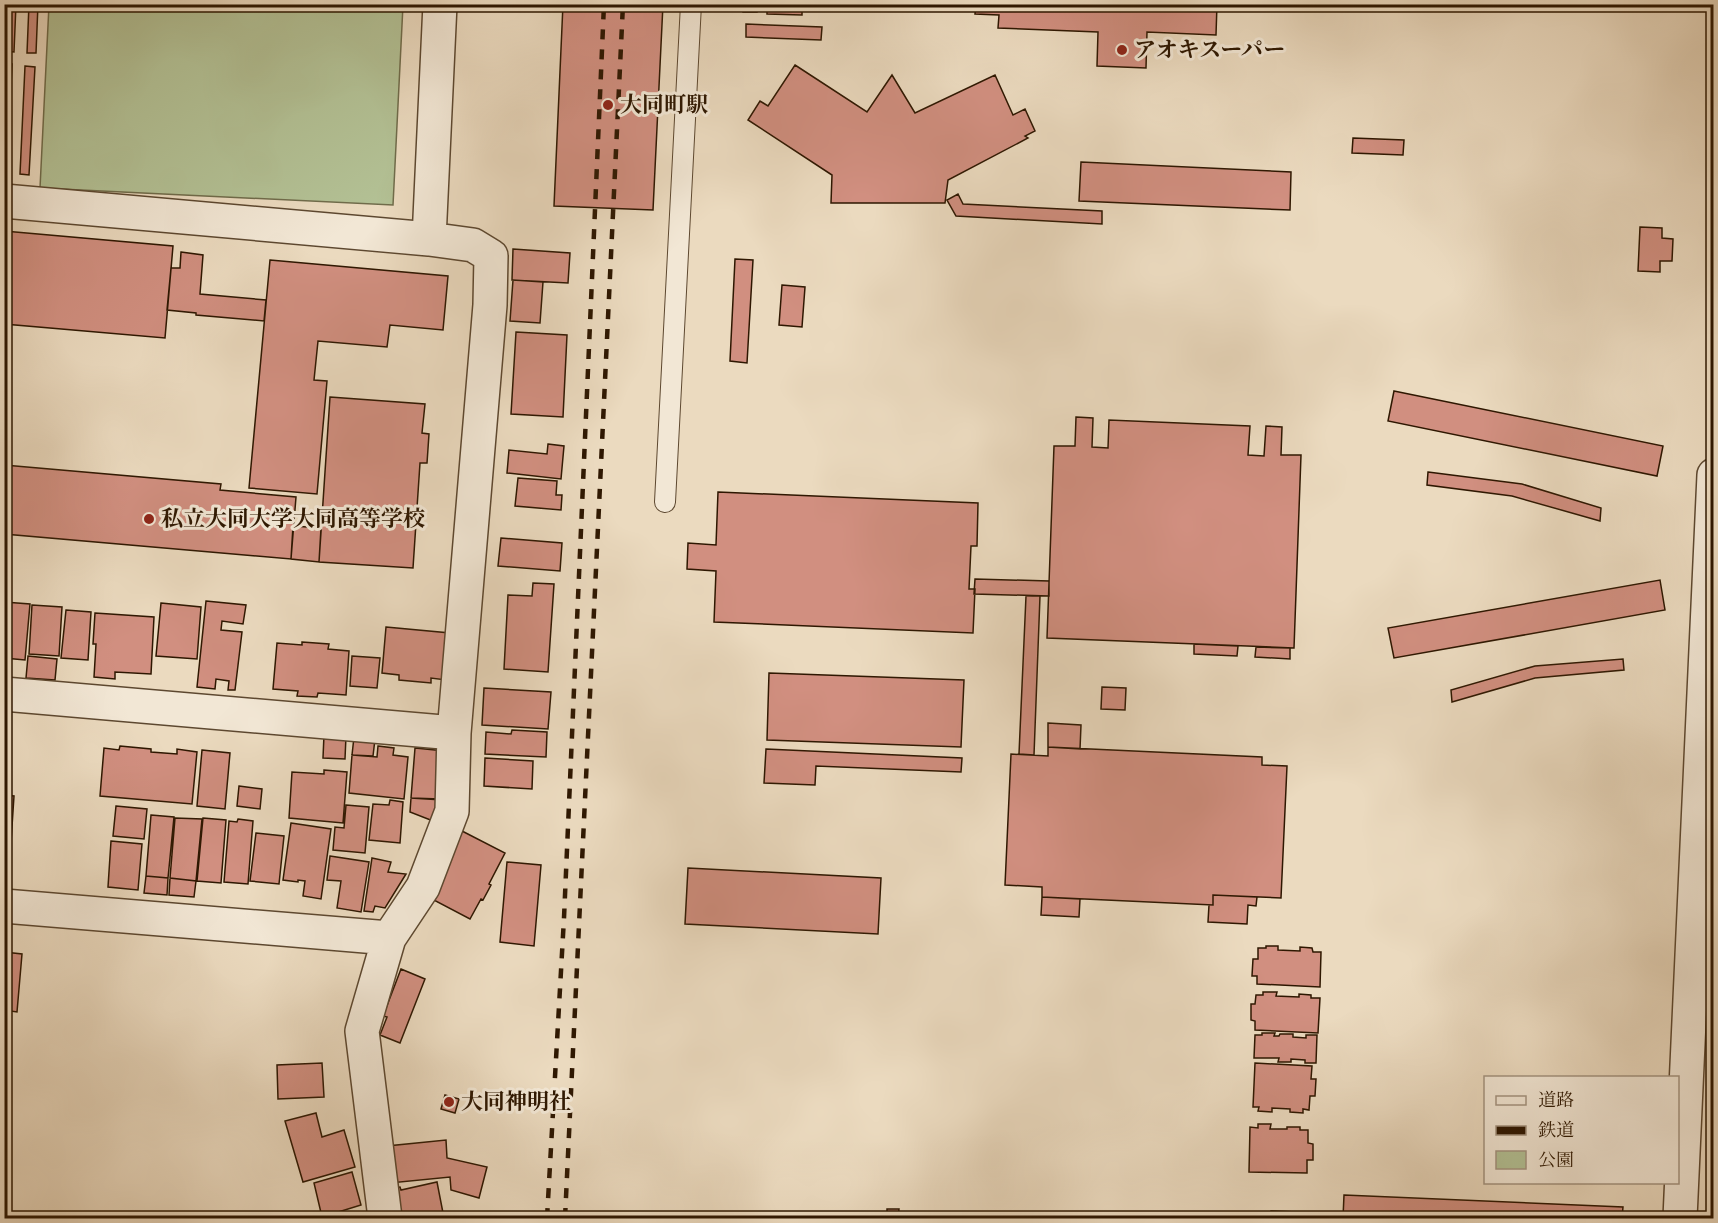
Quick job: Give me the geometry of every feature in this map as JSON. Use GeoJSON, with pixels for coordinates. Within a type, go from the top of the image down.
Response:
{"type":"FeatureCollection","features":[{"type":"Feature","properties":{"kind":"street"},"geometry":{"type":"LineString","coordinates":[[429,239],[440,4]]}},
{"type":"Feature","properties":{"kind":"street"},"geometry":{"type":"LineString","coordinates":[[4,201],[429,239],[472,245],[491,256],[490,305],[454,733],[452,811],[423,887],[389,938],[362,1031],[385,1218]]}},
{"type":"Feature","properties":{"kind":"street"},"geometry":{"type":"LineString","coordinates":[[1680,1218],[1713,475]]}},
{"type":"Feature","properties":{"kind":"street"},"geometry":{"type":"LineString","coordinates":[[4,694],[454,733]]}},
{"type":"Feature","properties":{"kind":"street"},"geometry":{"type":"LineString","coordinates":[[4,906],[389,938]]}},
{"type":"Feature","properties":{"kind":"lane"},"geometry":{"type":"LineString","coordinates":[[665,502],[691,4]]}},
{"type":"Feature","properties":{"kind":"green space"},"geometry":{"type":"Polygon","coordinates":[[[49,5],[403,5],[393,205],[40,188],[49,5]]]}},
{"type":"Feature","properties":{"kind":"building"},"geometry":{"type":"Polygon","coordinates":[[[4,4],[16,4],[14,52],[4,51],[4,4]]]}},
{"type":"Feature","properties":{"kind":"building"},"geometry":{"type":"Polygon","coordinates":[[[29,4],[38,4],[36,53],[27,53],[29,4]]]}},
{"type":"Feature","properties":{"kind":"building","name":"大同町駅"},"geometry":{"type":"Polygon","coordinates":[[[563,4],[663,4],[653,210],[554,206],[563,4]]]}},
{"type":"Feature","properties":{"kind":"building"},"geometry":{"type":"Polygon","coordinates":[[[743,4],[758,4],[757,12],[743,12],[743,4]]]}},
{"type":"Feature","properties":{"kind":"building"},"geometry":{"type":"Polygon","coordinates":[[[767,4],[802,4],[802,15],[767,14],[767,4]]]}},
{"type":"Feature","properties":{"kind":"building","name":"アオキスーパー"},"geometry":{"type":"Polygon","coordinates":[[[976,4],[1217,4],[1216,35],[1147,32],[1146,68],[1097,66],[1098,32],[998,28],[999,15],[975,14],[976,4]]]}},
{"type":"Feature","properties":{"kind":"building"},"geometry":{"type":"Polygon","coordinates":[[[746,24],[822,27],[821,40],[746,37],[746,24]]]}},
{"type":"Feature","properties":{"kind":"building"},"geometry":{"type":"Polygon","coordinates":[[[4,63],[12,64],[7,174],[4,173],[4,63]]]}},
{"type":"Feature","properties":{"kind":"building"},"geometry":{"type":"Polygon","coordinates":[[[795,65],[867,112],[892,75],[915,113],[995,75],[1013,115],[1025,109],[1035,131],[1025,136],[1028,138],[948,180],[945,203],[831,203],[832,175],[748,120],[760,101],[768,106],[795,65]]]}},
{"type":"Feature","properties":{"kind":"building"},"geometry":{"type":"Polygon","coordinates":[[[25,66],[35,67],[29,175],[20,174],[25,66]]]}},
{"type":"Feature","properties":{"kind":"building"},"geometry":{"type":"Polygon","coordinates":[[[1353,138],[1404,140],[1403,155],[1352,153],[1353,138]]]}},
{"type":"Feature","properties":{"kind":"building"},"geometry":{"type":"Polygon","coordinates":[[[1081,162],[1291,172],[1290,210],[1079,201],[1081,162]]]}},
{"type":"Feature","properties":{"kind":"building"},"geometry":{"type":"Polygon","coordinates":[[[958,194],[963,204],[1102,211],[1102,224],[956,216],[947,200],[958,194]]]}},
{"type":"Feature","properties":{"kind":"building"},"geometry":{"type":"Polygon","coordinates":[[[1640,227],[1662,228],[1662,238],[1673,239],[1672,261],[1660,261],[1660,272],[1638,271],[1640,227]]]}},
{"type":"Feature","properties":{"kind":"building"},"geometry":{"type":"Polygon","coordinates":[[[4,231],[173,246],[165,338],[4,324],[4,231]]]}},
{"type":"Feature","properties":{"kind":"building"},"geometry":{"type":"Polygon","coordinates":[[[513,249],[570,253],[568,283],[512,280],[513,249]]]}},
{"type":"Feature","properties":{"kind":"building"},"geometry":{"type":"Polygon","coordinates":[[[181,252],[203,255],[200,294],[266,300],[264,321],[167,310],[171,268],[180,268],[181,252]]]}},
{"type":"Feature","properties":{"kind":"building"},"geometry":{"type":"Polygon","coordinates":[[[735,259],[753,260],[747,363],[730,361],[735,259]]]}},
{"type":"Feature","properties":{"kind":"building"},"geometry":{"type":"Polygon","coordinates":[[[270,260],[448,276],[443,330],[390,325],[387,347],[318,341],[314,380],[327,381],[317,494],[249,488],[270,260]]]}},
{"type":"Feature","properties":{"kind":"building"},"geometry":{"type":"Polygon","coordinates":[[[513,280],[543,282],[540,323],[510,321],[513,280]]]}},
{"type":"Feature","properties":{"kind":"building"},"geometry":{"type":"Polygon","coordinates":[[[782,285],[805,287],[802,327],[779,325],[782,285]]]}},
{"type":"Feature","properties":{"kind":"building"},"geometry":{"type":"Polygon","coordinates":[[[516,332],[567,335],[563,417],[511,414],[516,332]]]}},
{"type":"Feature","properties":{"kind":"building"},"geometry":{"type":"Polygon","coordinates":[[[1394,391],[1663,446],[1657,476],[1388,421],[1394,391]]]}},
{"type":"Feature","properties":{"kind":"building"},"geometry":{"type":"Polygon","coordinates":[[[330,397],[425,404],[422,433],[429,434],[427,463],[420,463],[413,568],[319,562],[330,397]]]}},
{"type":"Feature","properties":{"kind":"building"},"geometry":{"type":"Polygon","coordinates":[[[1076,417],[1093,418],[1092,447],[1108,448],[1109,420],[1250,426],[1248,455],[1264,456],[1266,426],[1282,427],[1281,455],[1301,455],[1294,648],[1047,638],[1054,446],[1075,446],[1076,417]]]}},
{"type":"Feature","properties":{"kind":"building"},"geometry":{"type":"Polygon","coordinates":[[[548,444],[564,446],[561,479],[507,473],[509,450],[547,454],[548,444]]]}},
{"type":"Feature","properties":{"kind":"building","name":"私立大同大学大同高等学校"},"geometry":{"type":"Polygon","coordinates":[[[4,465],[221,484],[220,490],[296,497],[291,559],[4,534],[4,465]]]}},
{"type":"Feature","properties":{"kind":"building"},"geometry":{"type":"Polygon","coordinates":[[[1428,472],[1522,484],[1601,508],[1600,521],[1512,496],[1427,485],[1428,472]]]}},
{"type":"Feature","properties":{"kind":"building"},"geometry":{"type":"Polygon","coordinates":[[[518,478],[557,481],[556,495],[562,495],[561,510],[515,506],[518,478]]]}},
{"type":"Feature","properties":{"kind":"building"},"geometry":{"type":"Polygon","coordinates":[[[718,492],[978,503],[977,546],[971,546],[969,589],[975,589],[973,633],[714,622],[716,571],[687,569],[688,543],[716,545],[718,492]]]}},
{"type":"Feature","properties":{"kind":"building"},"geometry":{"type":"Polygon","coordinates":[[[293,526],[321,528],[319,562],[291,559],[293,526]]]}},
{"type":"Feature","properties":{"kind":"building"},"geometry":{"type":"Polygon","coordinates":[[[501,538],[562,543],[560,571],[498,566],[501,538]]]}},
{"type":"Feature","properties":{"kind":"building"},"geometry":{"type":"Polygon","coordinates":[[[975,579],[1049,581],[1049,596],[974,594],[975,579]]]}},
{"type":"Feature","properties":{"kind":"building"},"geometry":{"type":"Polygon","coordinates":[[[1660,580],[1665,610],[1394,658],[1388,628],[1660,580]]]}},
{"type":"Feature","properties":{"kind":"building"},"geometry":{"type":"Polygon","coordinates":[[[533,583],[554,584],[548,672],[504,669],[508,595],[532,596],[533,583]]]}},
{"type":"Feature","properties":{"kind":"building"},"geometry":{"type":"Polygon","coordinates":[[[1026,596],[1040,596],[1034,755],[1019,754],[1026,596]]]}},
{"type":"Feature","properties":{"kind":"building"},"geometry":{"type":"Polygon","coordinates":[[[206,601],[246,605],[243,624],[222,621],[221,630],[242,632],[235,690],[228,690],[229,681],[216,679],[215,689],[197,687],[206,601]]]}},
{"type":"Feature","properties":{"kind":"building"},"geometry":{"type":"Polygon","coordinates":[[[4,602],[30,604],[25,660],[4,658],[4,602]]]}},
{"type":"Feature","properties":{"kind":"building"},"geometry":{"type":"Polygon","coordinates":[[[161,603],[201,607],[197,659],[156,656],[161,603]]]}},
{"type":"Feature","properties":{"kind":"building"},"geometry":{"type":"Polygon","coordinates":[[[32,605],[62,607],[59,656],[29,654],[32,605]]]}},
{"type":"Feature","properties":{"kind":"building"},"geometry":{"type":"Polygon","coordinates":[[[66,610],[91,612],[88,660],[61,658],[66,610]]]}},
{"type":"Feature","properties":{"kind":"building"},"geometry":{"type":"Polygon","coordinates":[[[95,613],[154,617],[151,674],[115,672],[115,679],[94,677],[95,613]]]}},
{"type":"Feature","properties":{"kind":"building"},"geometry":{"type":"Polygon","coordinates":[[[386,627],[450,633],[446,680],[431,678],[431,683],[399,680],[399,675],[382,673],[386,627]]]}},
{"type":"Feature","properties":{"kind":"building"},"geometry":{"type":"Polygon","coordinates":[[[302,642],[329,644],[328,649],[349,651],[346,695],[318,693],[317,697],[297,696],[298,691],[273,689],[277,643],[302,645],[302,642]]]}},
{"type":"Feature","properties":{"kind":"building"},"geometry":{"type":"Polygon","coordinates":[[[1194,644],[1238,646],[1237,656],[1194,654],[1194,644]]]}},
{"type":"Feature","properties":{"kind":"building"},"geometry":{"type":"Polygon","coordinates":[[[1256,647],[1290,648],[1290,659],[1255,657],[1256,647]]]}},
{"type":"Feature","properties":{"kind":"building"},"geometry":{"type":"Polygon","coordinates":[[[28,656],[57,659],[55,680],[26,678],[28,656]]]}},
{"type":"Feature","properties":{"kind":"building"},"geometry":{"type":"Polygon","coordinates":[[[352,656],[380,658],[377,688],[350,686],[352,656]]]}},
{"type":"Feature","properties":{"kind":"building"},"geometry":{"type":"Polygon","coordinates":[[[1623,659],[1624,670],[1535,678],[1452,702],[1451,690],[1535,666],[1623,659]]]}},
{"type":"Feature","properties":{"kind":"building"},"geometry":{"type":"Polygon","coordinates":[[[769,673],[964,680],[961,747],[767,740],[769,673]]]}},
{"type":"Feature","properties":{"kind":"building"},"geometry":{"type":"Polygon","coordinates":[[[1102,687],[1126,688],[1125,710],[1101,709],[1102,687]]]}},
{"type":"Feature","properties":{"kind":"building"},"geometry":{"type":"Polygon","coordinates":[[[484,688],[551,692],[548,729],[482,725],[484,688]]]}},
{"type":"Feature","properties":{"kind":"building"},"geometry":{"type":"Polygon","coordinates":[[[1048,723],[1081,725],[1080,749],[1048,747],[1048,723]]]}},
{"type":"Feature","properties":{"kind":"building"},"geometry":{"type":"Polygon","coordinates":[[[512,730],[547,732],[546,757],[485,754],[486,732],[511,734],[512,730]]]}},
{"type":"Feature","properties":{"kind":"building"},"geometry":{"type":"Polygon","coordinates":[[[324,735],[346,736],[345,759],[323,758],[324,735]]]}},
{"type":"Feature","properties":{"kind":"building"},"geometry":{"type":"Polygon","coordinates":[[[354,737],[375,739],[373,756],[352,755],[354,737]]]}},
{"type":"Feature","properties":{"kind":"building"},"geometry":{"type":"Polygon","coordinates":[[[120,746],[151,749],[151,752],[177,754],[177,749],[197,752],[192,804],[100,796],[104,748],[119,750],[120,746]]]}},
{"type":"Feature","properties":{"kind":"building"},"geometry":{"type":"Polygon","coordinates":[[[378,746],[394,748],[393,755],[408,757],[404,799],[349,793],[352,755],[377,757],[378,746]]]}},
{"type":"Feature","properties":{"kind":"building"},"geometry":{"type":"Polygon","coordinates":[[[1048,747],[1262,757],[1262,765],[1287,766],[1281,898],[1213,895],[1213,905],[1042,897],[1042,887],[1005,885],[1011,754],[1048,756],[1048,747]]]}},
{"type":"Feature","properties":{"kind":"building"},"geometry":{"type":"Polygon","coordinates":[[[415,748],[445,751],[442,800],[411,798],[415,748]]]}},
{"type":"Feature","properties":{"kind":"building"},"geometry":{"type":"Polygon","coordinates":[[[766,749],[962,758],[961,772],[816,766],[815,785],[764,783],[766,749]]]}},
{"type":"Feature","properties":{"kind":"building"},"geometry":{"type":"Polygon","coordinates":[[[202,750],[230,753],[225,809],[197,806],[202,750]]]}},
{"type":"Feature","properties":{"kind":"building"},"geometry":{"type":"Polygon","coordinates":[[[485,758],[533,761],[532,789],[484,786],[485,758]]]}},
{"type":"Feature","properties":{"kind":"building"},"geometry":{"type":"Polygon","coordinates":[[[324,770],[347,772],[343,823],[289,818],[292,772],[324,774],[324,770]]]}},
{"type":"Feature","properties":{"kind":"building"},"geometry":{"type":"Polygon","coordinates":[[[239,786],[262,789],[260,809],[237,806],[239,786]]]}},
{"type":"Feature","properties":{"kind":"building"},"geometry":{"type":"Polygon","coordinates":[[[4,795],[14,796],[11,842],[4,842],[4,795]]]}},
{"type":"Feature","properties":{"kind":"building"},"geometry":{"type":"Polygon","coordinates":[[[411,798],[439,799],[433,821],[410,812],[411,798]]]}},
{"type":"Feature","properties":{"kind":"building"},"geometry":{"type":"Polygon","coordinates":[[[390,800],[403,802],[400,843],[369,840],[373,804],[389,805],[390,800]]]}},
{"type":"Feature","properties":{"kind":"building"},"geometry":{"type":"Polygon","coordinates":[[[346,805],[369,807],[365,853],[333,850],[335,827],[344,828],[346,805]]]}},
{"type":"Feature","properties":{"kind":"building"},"geometry":{"type":"Polygon","coordinates":[[[116,806],[147,809],[144,839],[113,836],[116,806]]]}},
{"type":"Feature","properties":{"kind":"building"},"geometry":{"type":"Polygon","coordinates":[[[151,815],[174,817],[168,878],[146,876],[151,815]]]}},
{"type":"Feature","properties":{"kind":"building"},"geometry":{"type":"Polygon","coordinates":[[[175,818],[202,819],[196,881],[170,878],[175,818]]]}},
{"type":"Feature","properties":{"kind":"building"},"geometry":{"type":"Polygon","coordinates":[[[203,818],[226,820],[221,883],[197,881],[203,818]]]}},
{"type":"Feature","properties":{"kind":"building"},"geometry":{"type":"Polygon","coordinates":[[[238,819],[253,821],[248,884],[224,882],[229,821],[237,822],[238,819]]]}},
{"type":"Feature","properties":{"kind":"building"},"geometry":{"type":"Polygon","coordinates":[[[291,823],[331,829],[321,899],[303,896],[305,881],[283,880],[291,823]]]}},
{"type":"Feature","properties":{"kind":"building"},"geometry":{"type":"Polygon","coordinates":[[[462,831],[505,853],[489,884],[491,885],[470,919],[428,897],[462,831]]]}},
{"type":"Feature","properties":{"kind":"building"},"geometry":{"type":"Polygon","coordinates":[[[256,833],[284,836],[279,884],[250,881],[256,833]]]}},
{"type":"Feature","properties":{"kind":"building"},"geometry":{"type":"Polygon","coordinates":[[[111,841],[142,844],[138,890],[108,887],[111,841]]]}},
{"type":"Feature","properties":{"kind":"building"},"geometry":{"type":"Polygon","coordinates":[[[330,856],[369,862],[361,912],[337,908],[341,881],[327,880],[330,856]]]}},
{"type":"Feature","properties":{"kind":"building"},"geometry":{"type":"Polygon","coordinates":[[[372,858],[391,862],[388,872],[406,874],[385,908],[375,906],[373,912],[364,911],[372,858]]]}},
{"type":"Feature","properties":{"kind":"building"},"geometry":{"type":"Polygon","coordinates":[[[507,862],[541,865],[534,946],[500,942],[507,862]]]}},
{"type":"Feature","properties":{"kind":"building"},"geometry":{"type":"Polygon","coordinates":[[[688,868],[881,878],[878,934],[685,924],[688,868]]]}},
{"type":"Feature","properties":{"kind":"building"},"geometry":{"type":"Polygon","coordinates":[[[146,876],[168,878],[167,895],[144,893],[146,876]]]}},
{"type":"Feature","properties":{"kind":"building"},"geometry":{"type":"Polygon","coordinates":[[[170,878],[196,881],[194,897],[169,895],[170,878]]]}},
{"type":"Feature","properties":{"kind":"building"},"geometry":{"type":"Polygon","coordinates":[[[1213,895],[1257,897],[1256,906],[1248,905],[1247,924],[1208,922],[1209,905],[1213,905],[1213,895]]]}},
{"type":"Feature","properties":{"kind":"building"},"geometry":{"type":"Polygon","coordinates":[[[1042,897],[1080,899],[1079,917],[1041,915],[1042,897]]]}},
{"type":"Feature","properties":{"kind":"building"},"geometry":{"type":"Polygon","coordinates":[[[1266,946],[1278,946],[1278,950],[1300,951],[1300,947],[1312,948],[1313,952],[1321,952],[1320,987],[1257,984],[1257,976],[1252,976],[1253,959],[1258,959],[1258,948],[1266,948],[1266,946]]]}},
{"type":"Feature","properties":{"kind":"building"},"geometry":{"type":"Polygon","coordinates":[[[4,952],[22,954],[17,1012],[4,1010],[4,952]]]}},
{"type":"Feature","properties":{"kind":"building"},"geometry":{"type":"Polygon","coordinates":[[[401,969],[425,979],[400,1043],[380,1035],[387,1017],[383,1016],[401,969]]]}},
{"type":"Feature","properties":{"kind":"building"},"geometry":{"type":"Polygon","coordinates":[[[1263,992],[1277,992],[1276,996],[1299,997],[1299,994],[1320,998],[1318,1033],[1255,1030],[1255,1021],[1251,1020],[1251,1004],[1255,1004],[1256,995],[1263,995],[1263,992]]]}},
{"type":"Feature","properties":{"kind":"building"},"geometry":{"type":"Polygon","coordinates":[[[1262,1033],[1275,1033],[1274,1036],[1293,1034],[1293,1037],[1306,1038],[1306,1035],[1317,1035],[1316,1063],[1305,1063],[1305,1060],[1291,1059],[1291,1062],[1278,1062],[1279,1058],[1254,1058],[1255,1035],[1262,1035],[1262,1033]]]}},
{"type":"Feature","properties":{"kind":"building"},"geometry":{"type":"Polygon","coordinates":[[[322,1063],[324,1097],[278,1099],[277,1065],[322,1063]]]}},
{"type":"Feature","properties":{"kind":"building"},"geometry":{"type":"Polygon","coordinates":[[[1255,1063],[1312,1066],[1311,1079],[1316,1079],[1315,1096],[1310,1096],[1309,1110],[1303,1109],[1303,1113],[1290,1112],[1290,1109],[1272,1108],[1272,1112],[1258,1111],[1259,1107],[1253,1107],[1255,1063]]]}},
{"type":"Feature","properties":{"kind":"building"},"geometry":{"type":"Polygon","coordinates":[[[445,1095],[459,1099],[455,1113],[441,1109],[445,1095]]]}},
{"type":"Feature","properties":{"kind":"building"},"geometry":{"type":"Polygon","coordinates":[[[316,1113],[322,1137],[344,1130],[355,1167],[303,1182],[285,1121],[316,1113]]]}},
{"type":"Feature","properties":{"kind":"building"},"geometry":{"type":"Polygon","coordinates":[[[1258,1124],[1271,1124],[1270,1129],[1300,1127],[1300,1130],[1308,1130],[1308,1143],[1313,1144],[1313,1160],[1307,1160],[1307,1173],[1249,1172],[1250,1127],[1258,1128],[1258,1124]]]}},
{"type":"Feature","properties":{"kind":"building"},"geometry":{"type":"Polygon","coordinates":[[[446,1140],[447,1158],[487,1167],[479,1198],[451,1190],[450,1177],[390,1183],[387,1146],[446,1140]]]}},
{"type":"Feature","properties":{"kind":"building"},"geometry":{"type":"Polygon","coordinates":[[[352,1172],[361,1205],[322,1217],[314,1183],[352,1172]]]}},
{"type":"Feature","properties":{"kind":"building"},"geometry":{"type":"Polygon","coordinates":[[[437,1182],[444,1218],[398,1218],[391,1188],[400,1187],[401,1190],[437,1182]]]}},
{"type":"Feature","properties":{"kind":"building"},"geometry":{"type":"Polygon","coordinates":[[[1344,1195],[1623,1207],[1622,1218],[1343,1218],[1344,1195]]]}},
{"type":"Feature","properties":{"kind":"building"},"geometry":{"type":"Polygon","coordinates":[[[887,1209],[899,1209],[898,1218],[887,1218],[887,1209]]]}},
{"type":"Feature","properties":{"kind":"building"},"geometry":{"type":"Polygon","coordinates":[[[1271,1211],[1298,1212],[1298,1218],[1270,1218],[1271,1211]]]}},
{"type":"Feature","properties":{"kind":"railway"},"geometry":{"type":"LineString","coordinates":[[547,1218],[564,918],[604,4]]}},
{"type":"Feature","properties":{"kind":"railway"},"geometry":{"type":"LineString","coordinates":[[565,1218],[623,4]]}},
{"type":"Feature","properties":{"kind":"place","name":"アオキスーパー"},"geometry":{"type":"Point","coordinates":[1122,50]}},
{"type":"Feature","properties":{"kind":"place","name":"大同町駅"},"geometry":{"type":"Point","coordinates":[608,105]}},
{"type":"Feature","properties":{"kind":"place","name":"私立大同大学大同高等学校"},"geometry":{"type":"Point","coordinates":[149,519]}},
{"type":"Feature","properties":{"kind":"place","name":"大同神明社"},"geometry":{"type":"Point","coordinates":[449,1102]}}]}
